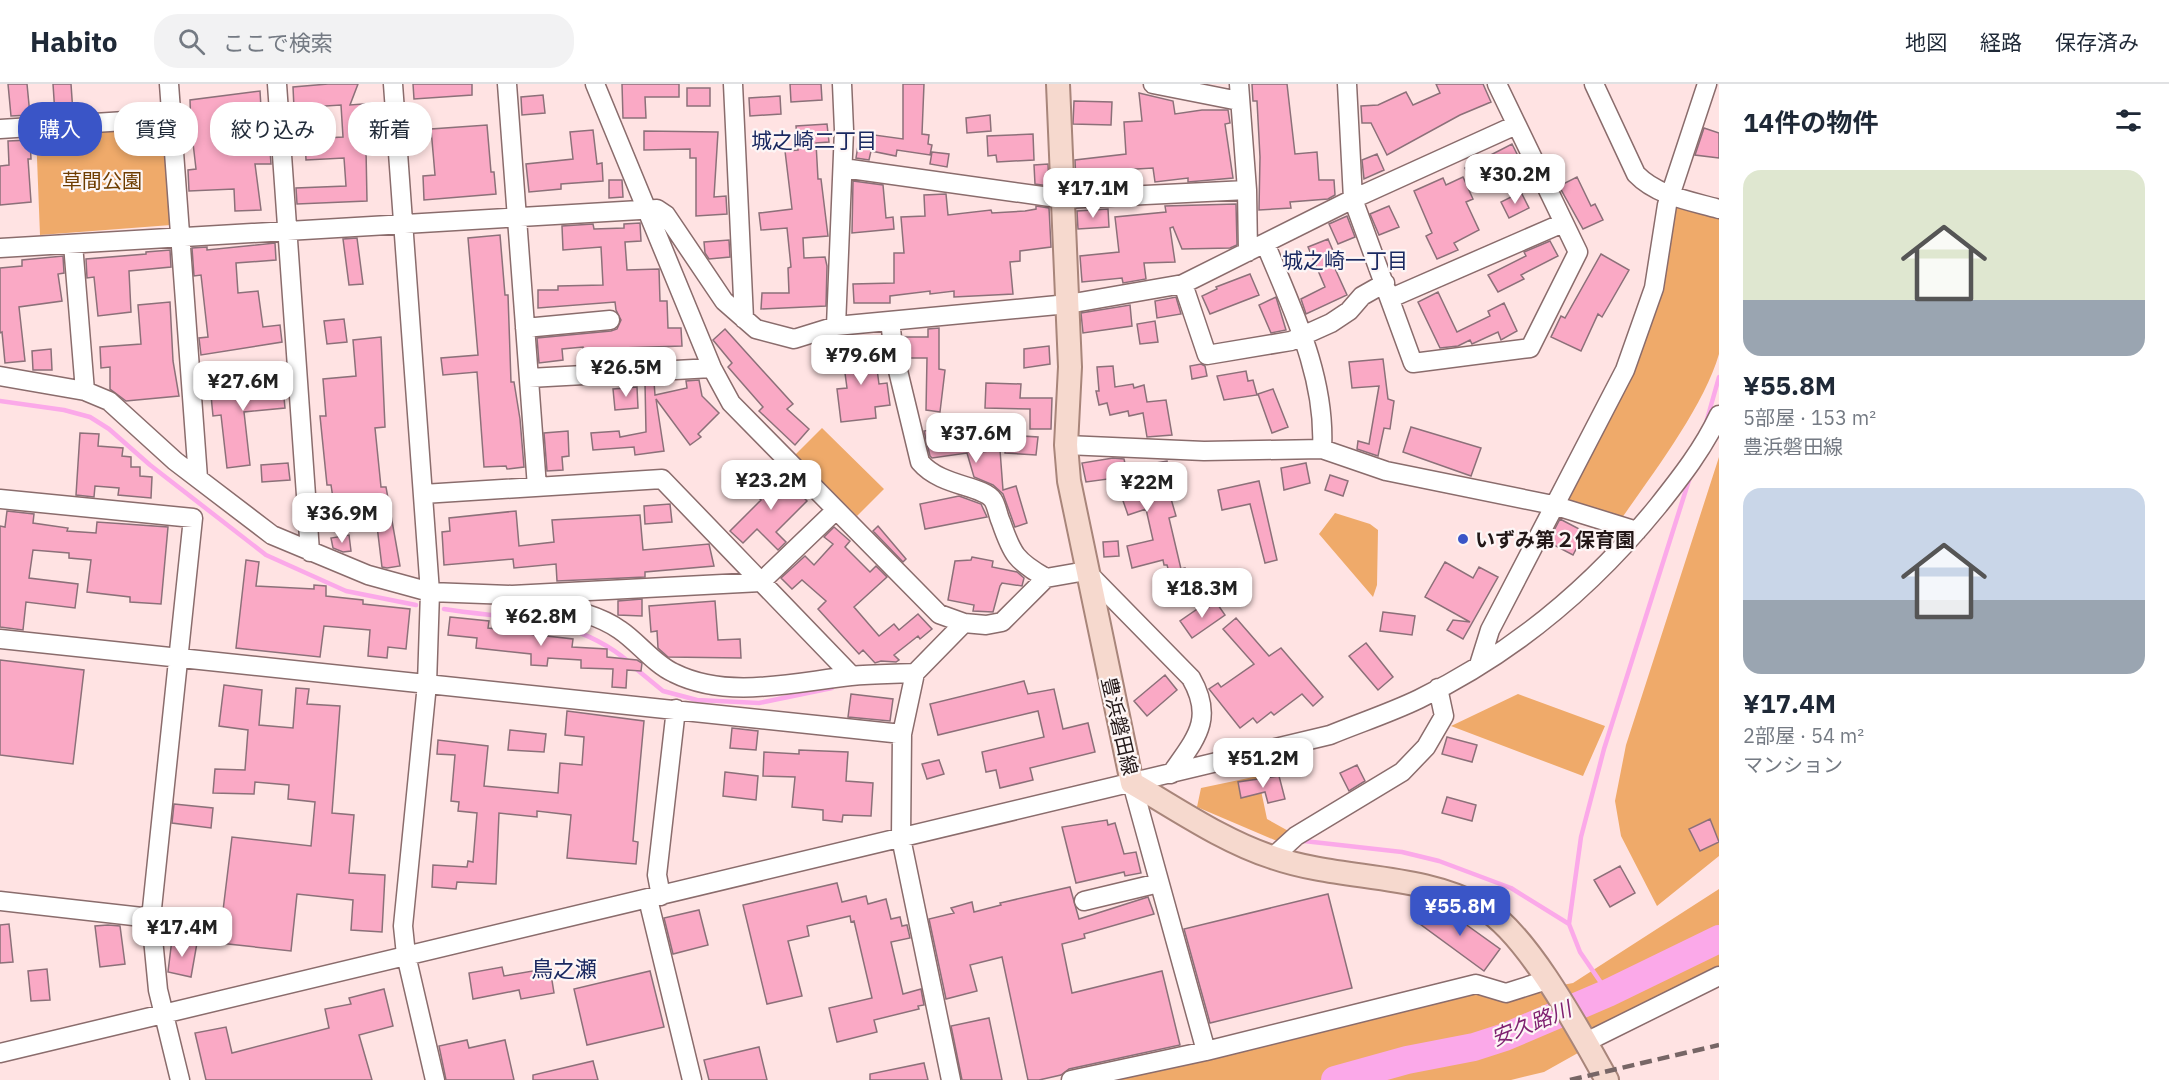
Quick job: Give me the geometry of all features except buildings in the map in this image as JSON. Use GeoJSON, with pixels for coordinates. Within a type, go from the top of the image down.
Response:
{"type":"FeatureCollection","features":[{"type":"Feature","properties":{"kind":"main road","name":"豊浜磐田線"},"geometry":{"type":"LineString","coordinates":[[1058,84],[1070,367],[1066,445],[1069,481],[1132,783],[1232,840],[1272,858],[1448,892],[1484,909],[1510,930],[1549,983],[1607,1080]]}},
{"type":"Feature","properties":{"kind":"street"},"geometry":{"type":"LineString","coordinates":[[170,84],[171,102]]}},
{"type":"Feature","properties":{"kind":"street"},"geometry":{"type":"LineString","coordinates":[[277,84],[310,552]]}},
{"type":"Feature","properties":{"kind":"street"},"geometry":{"type":"LineString","coordinates":[[393,84],[430,592],[427,684],[403,926],[406,955],[435,1080]]}},
{"type":"Feature","properties":{"kind":"street"},"geometry":{"type":"LineString","coordinates":[[507,84],[537,487]]}},
{"type":"Feature","properties":{"kind":"street"},"geometry":{"type":"LineString","coordinates":[[595,84],[712,368],[731,403],[939,614],[964,623],[986,625],[1002,622],[1046,578],[1086,571],[1191,678],[1200,694],[1203,711],[1200,732],[1171,774]]}},
{"type":"Feature","properties":{"kind":"street"},"geometry":{"type":"LineString","coordinates":[[733,84],[744,319]]}},
{"type":"Feature","properties":{"kind":"street"},"geometry":{"type":"LineString","coordinates":[[836,326],[843,168],[842,84]]}},
{"type":"Feature","properties":{"kind":"street"},"geometry":{"type":"LineString","coordinates":[[1153,84],[1239,93],[1247,190],[1248,252]]}},
{"type":"Feature","properties":{"kind":"street"},"geometry":{"type":"LineString","coordinates":[[1347,84],[1353,199],[1413,363],[1530,348],[1578,252],[1497,84]]}},
{"type":"Feature","properties":{"kind":"street"},"geometry":{"type":"LineString","coordinates":[[1594,84],[1636,174],[1646,184],[1671,195],[1719,209]]}},
{"type":"Feature","properties":{"kind":"street"},"geometry":{"type":"LineString","coordinates":[[1479,665],[1490,630],[1625,370],[1654,288],[1667,205],[1707,84]]}},
{"type":"Feature","properties":{"kind":"street"},"geometry":{"type":"LineString","coordinates":[[0,129],[114,122]]}},
{"type":"Feature","properties":{"kind":"street"},"geometry":{"type":"LineString","coordinates":[[0,248],[657,209],[666,215],[724,301],[756,329],[794,339],[836,326],[1068,304],[1183,284],[1353,199],[1516,125]]}},
{"type":"Feature","properties":{"kind":"street"},"geometry":{"type":"LineString","coordinates":[[175,156],[198,478]]}},
{"type":"Feature","properties":{"kind":"street"},"geometry":{"type":"LineString","coordinates":[[843,168],[1064,199],[1247,190]]}},
{"type":"Feature","properties":{"kind":"street"},"geometry":{"type":"LineString","coordinates":[[1183,284],[1207,355],[1291,341],[1331,323],[1349,311],[1362,296],[1388,291],[1563,223]]}},
{"type":"Feature","properties":{"kind":"street"},"geometry":{"type":"LineString","coordinates":[[1265,243],[1303,335],[1323,419],[1322,449]]}},
{"type":"Feature","properties":{"kind":"street"},"geometry":{"type":"LineString","coordinates":[[73,244],[85,391]]}},
{"type":"Feature","properties":{"kind":"street"},"geometry":{"type":"LineString","coordinates":[[525,328],[610,320]]}},
{"type":"Feature","properties":{"kind":"street"},"geometry":{"type":"LineString","coordinates":[[890,321],[894,354],[920,462],[936,477],[985,493],[993,500],[1011,552],[1022,565],[1046,578]]}},
{"type":"Feature","properties":{"kind":"street"},"geometry":{"type":"LineString","coordinates":[[529,378],[712,368]]}},
{"type":"Feature","properties":{"kind":"street"},"geometry":{"type":"LineString","coordinates":[[0,376],[85,391],[109,401],[198,478],[272,535],[368,575],[430,592],[512,596],[761,582],[836,510]]}},
{"type":"Feature","properties":{"kind":"street"},"geometry":{"type":"LineString","coordinates":[[0,1053],[1330,735],[1419,699],[1517,641],[1563,605],[1637,531],[1688,468],[1719,416]]}},
{"type":"Feature","properties":{"kind":"street"},"geometry":{"type":"LineString","coordinates":[[1066,445],[1204,451],[1322,449],[1386,471],[1553,505],[1637,531]]}},
{"type":"Feature","properties":{"kind":"street"},"geometry":{"type":"LineString","coordinates":[[423,494],[662,479],[852,676]]}},
{"type":"Feature","properties":{"kind":"street"},"geometry":{"type":"LineString","coordinates":[[0,499],[193,518],[151,918],[158,990],[180,1080]]}},
{"type":"Feature","properties":{"kind":"street"},"geometry":{"type":"LineString","coordinates":[[512,596],[583,614],[618,628],[672,673],[701,682],[747,687],[784,686],[852,676],[915,673]]}},
{"type":"Feature","properties":{"kind":"street"},"geometry":{"type":"LineString","coordinates":[[951,1080],[901,838],[902,734],[915,673],[964,623]]}},
{"type":"Feature","properties":{"kind":"street"},"geometry":{"type":"LineString","coordinates":[[0,639],[902,734]]}},
{"type":"Feature","properties":{"kind":"street"},"geometry":{"type":"LineString","coordinates":[[1272,858],[1296,836],[1402,772],[1410,764],[1426,747],[1444,716],[1438,688]]}},
{"type":"Feature","properties":{"kind":"street"},"geometry":{"type":"LineString","coordinates":[[676,709],[655,897],[692,1080]]}},
{"type":"Feature","properties":{"kind":"street"},"geometry":{"type":"LineString","coordinates":[[1132,783],[1206,1052]]}},
{"type":"Feature","properties":{"kind":"street"},"geometry":{"type":"LineString","coordinates":[[1084,901],[1159,883]]}},
{"type":"Feature","properties":{"kind":"street"},"geometry":{"type":"LineString","coordinates":[[0,902],[151,918]]}},
{"type":"Feature","properties":{"kind":"street"},"geometry":{"type":"LineString","coordinates":[[1586,1042],[1719,976]]}},
{"type":"Feature","properties":{"kind":"street"},"geometry":{"type":"LineString","coordinates":[[1071,1080],[1206,1052],[1476,984],[1506,993],[1549,983]]}},
{"type":"Feature","properties":{"kind":"green space","name":"草間公園"},"geometry":{"type":"Polygon","coordinates":[[[114,129],[114,156],[165,156],[171,225],[40,235],[37,156],[102,156],[102,130],[114,129]]]}},
{"type":"Feature","properties":{"kind":"green space"},"geometry":{"type":"Polygon","coordinates":[[[1667,205],[1680,206],[1719,218],[1719,354],[1701,397],[1688,420],[1617,525],[1560,507],[1639,329],[1667,205]]]}},
{"type":"Feature","properties":{"kind":"green space"},"geometry":{"type":"Polygon","coordinates":[[[822,428],[884,489],[857,516],[795,455],[822,428]]]}},
{"type":"Feature","properties":{"kind":"green space"},"geometry":{"type":"Polygon","coordinates":[[[1719,457],[1719,856],[1657,906],[1621,836],[1615,801],[1626,745],[1719,457]]]}},
{"type":"Feature","properties":{"kind":"green space"},"geometry":{"type":"Polygon","coordinates":[[[1335,513],[1370,524],[1378,530],[1377,585],[1373,597],[1319,534],[1335,513]]]}},
{"type":"Feature","properties":{"kind":"green space"},"geometry":{"type":"Polygon","coordinates":[[[1518,694],[1605,726],[1583,776],[1451,726],[1518,694]]]}},
{"type":"Feature","properties":{"kind":"green space"},"geometry":{"type":"Polygon","coordinates":[[[1258,776],[1267,819],[1292,833],[1277,841],[1197,807],[1201,788],[1258,776]]]}},
{"type":"Feature","properties":{"kind":"green space"},"geometry":{"type":"Polygon","coordinates":[[[1719,889],[1719,974],[1544,1072],[1511,1080],[1086,1080],[1476,984],[1505,996],[1573,983],[1719,889]]]}},
{"type":"Feature","properties":{"kind":"waterway"},"geometry":{"type":"LineString","coordinates":[[1706,423],[1719,377]]}},
{"type":"Feature","properties":{"kind":"waterway"},"geometry":{"type":"LineString","coordinates":[[0,401],[64,410],[90,417],[109,429],[150,465],[266,555],[346,591],[416,605]]}},
{"type":"Feature","properties":{"kind":"waterway"},"geometry":{"type":"LineString","coordinates":[[1608,993],[1580,952],[1569,924],[1581,837],[1604,749],[1690,477]]}},
{"type":"Feature","properties":{"kind":"waterway"},"geometry":{"type":"LineString","coordinates":[[444,609],[518,618],[564,627],[586,635],[629,662]]}},
{"type":"Feature","properties":{"kind":"waterway"},"geometry":{"type":"LineString","coordinates":[[635,668],[663,691],[697,700],[759,703],[832,688]]}},
{"type":"Feature","properties":{"kind":"waterway"},"geometry":{"type":"LineString","coordinates":[[1304,841],[1402,852],[1439,861],[1511,888],[1569,924]]}},
{"type":"Feature","properties":{"kind":"waterway","name":"安久路川"},"geometry":{"type":"LineString","coordinates":[[1335,1080],[1407,1060],[1474,1047],[1505,1037],[1608,993],[1719,939]]}},
{"type":"Feature","properties":{"kind":"railway"},"geometry":{"type":"LineString","coordinates":[[1570,1080],[1719,1045]]}},
{"type":"Feature","properties":{"kind":"place","name":"いずみ第２保育園"},"geometry":{"type":"Point","coordinates":[1463,539]}},
{"type":"Feature","properties":{"kind":"district","name":"城之崎二丁目"},"geometry":{"type":"Point","coordinates":[814,140]}},
{"type":"Feature","properties":{"kind":"district","name":"城之崎一丁目"},"geometry":{"type":"Point","coordinates":[1345,260]}},
{"type":"Feature","properties":{"kind":"district","name":"鳥之瀬"},"geometry":{"type":"Point","coordinates":[564,968]}}]}
